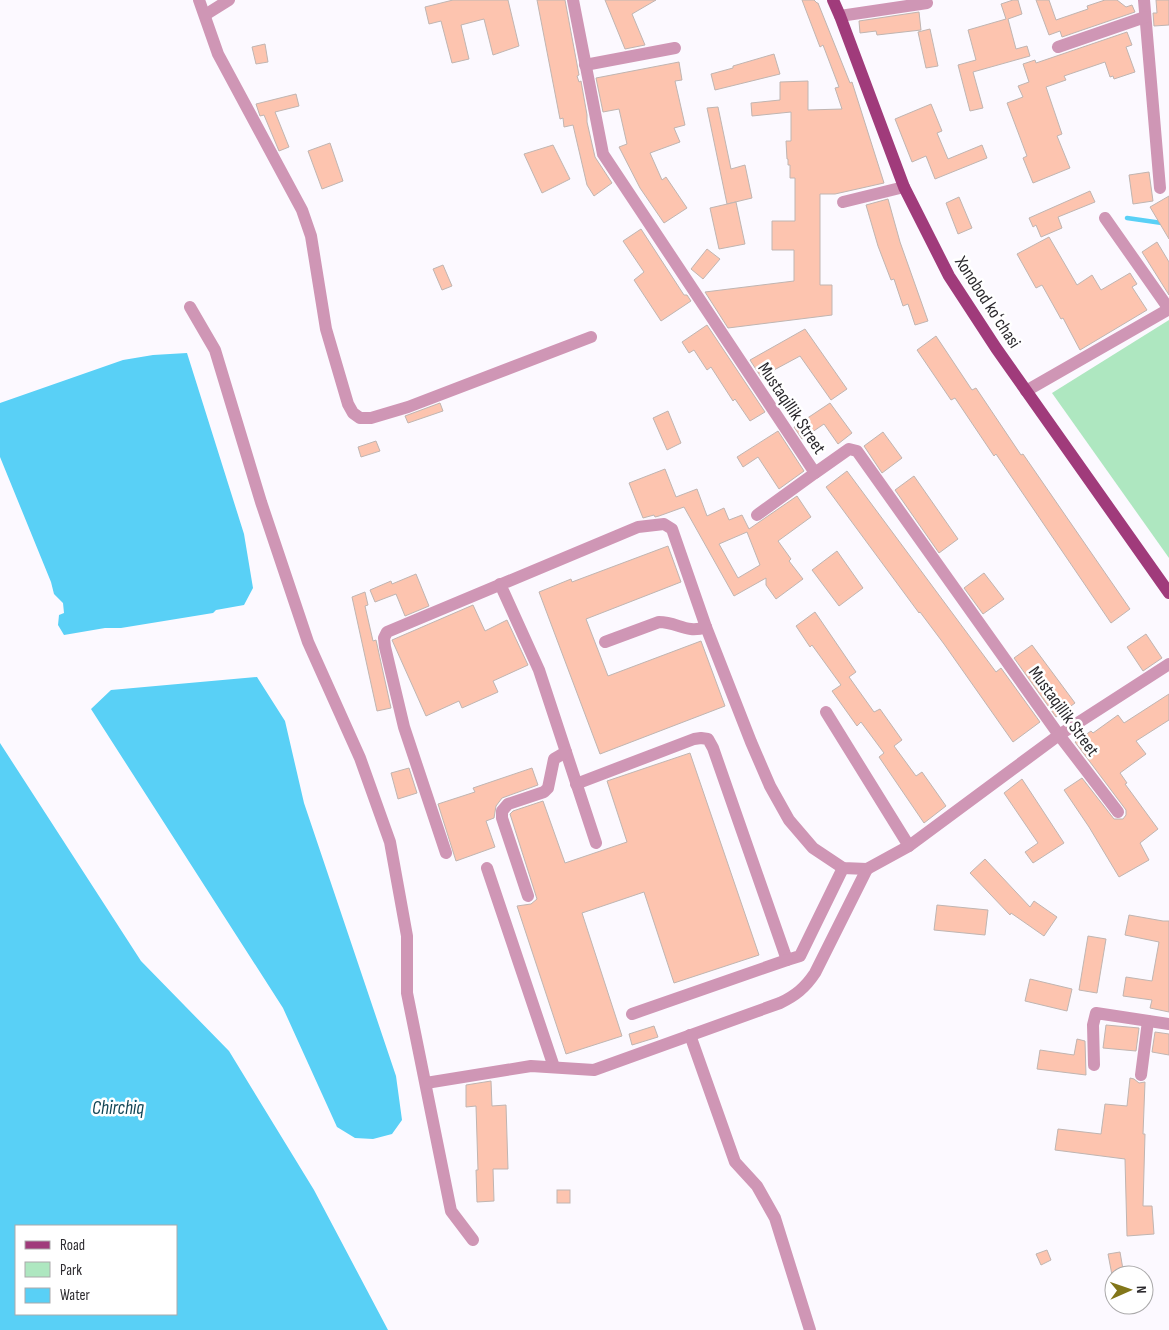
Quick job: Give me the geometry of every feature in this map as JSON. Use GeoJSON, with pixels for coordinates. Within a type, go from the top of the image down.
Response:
{"type":"FeatureCollection","features":[{"type":"Feature","properties":{"kind":"main road","name":"Xonobod koʻchasi"},"geometry":{"type":"LineString","coordinates":[[832,0],[840,16],[904,187],[949,276],[980,324],[1169,593]]}},
{"type":"Feature","properties":{"kind":"street"},"geometry":{"type":"LineString","coordinates":[[200,0],[218,54],[302,210],[311,236],[326,329],[348,404],[353,413],[360,418],[371,418],[408,406],[591,337]]}},
{"type":"Feature","properties":{"kind":"street"},"geometry":{"type":"LineString","coordinates":[[205,15],[229,0]]}},
{"type":"Feature","properties":{"kind":"street","name":"Mustaqillik Street"},"geometry":{"type":"LineString","coordinates":[[573,0],[603,154],[815,473],[848,449],[857,451],[1060,736],[1118,812]]}},
{"type":"Feature","properties":{"kind":"street"},"geometry":{"type":"LineString","coordinates":[[1144,0],[1160,188]]}},
{"type":"Feature","properties":{"kind":"street"},"geometry":{"type":"LineString","coordinates":[[840,16],[927,3]]}},
{"type":"Feature","properties":{"kind":"street"},"geometry":{"type":"LineString","coordinates":[[1058,47],[1145,18]]}},
{"type":"Feature","properties":{"kind":"street"},"geometry":{"type":"LineString","coordinates":[[585,66],[675,48]]}},
{"type":"Feature","properties":{"kind":"street"},"geometry":{"type":"LineString","coordinates":[[843,202],[904,187]]}},
{"type":"Feature","properties":{"kind":"street"},"geometry":{"type":"LineString","coordinates":[[1026,390],[1169,309],[1105,218]]}},
{"type":"Feature","properties":{"kind":"street"},"geometry":{"type":"LineString","coordinates":[[190,307],[215,350],[261,502],[308,642],[360,758],[390,842],[407,936],[407,993],[451,1210],[472,1240]]}},
{"type":"Feature","properties":{"kind":"street"},"geometry":{"type":"LineString","coordinates":[[757,515],[815,473]]}},
{"type":"Feature","properties":{"kind":"street"},"geometry":{"type":"LineString","coordinates":[[446,853],[404,727],[385,647],[384,638],[386,632],[638,527],[659,524],[668,525],[674,534],[706,627],[770,786],[789,820],[813,848],[843,868],[867,869],[909,846],[1060,736],[1169,664]]}},
{"type":"Feature","properties":{"kind":"street"},"geometry":{"type":"LineString","coordinates":[[500,584],[538,670],[596,843]]}},
{"type":"Feature","properties":{"kind":"street"},"geometry":{"type":"LineString","coordinates":[[605,642],[659,622],[666,622],[690,630],[706,627]]}},
{"type":"Feature","properties":{"kind":"street"},"geometry":{"type":"LineString","coordinates":[[826,712],[909,846]]}},
{"type":"Feature","properties":{"kind":"street"},"geometry":{"type":"LineString","coordinates":[[576,784],[694,739],[708,740],[713,748],[786,960]]}},
{"type":"Feature","properties":{"kind":"street"},"geometry":{"type":"LineString","coordinates":[[528,896],[502,818],[502,811],[508,804],[544,792],[548,788],[554,759],[566,752]]}},
{"type":"Feature","properties":{"kind":"street"},"geometry":{"type":"LineString","coordinates":[[487,868],[554,1067]]}},
{"type":"Feature","properties":{"kind":"street"},"geometry":{"type":"LineString","coordinates":[[632,1014],[800,956],[843,868]]}},
{"type":"Feature","properties":{"kind":"street"},"geometry":{"type":"LineString","coordinates":[[426,1083],[530,1066],[594,1070],[780,1003],[794,996],[808,984],[867,869]]}},
{"type":"Feature","properties":{"kind":"street"},"geometry":{"type":"LineString","coordinates":[[1094,1065],[1093,1025],[1096,1013],[1169,1024]]}},
{"type":"Feature","properties":{"kind":"street"},"geometry":{"type":"LineString","coordinates":[[1141,1075],[1148,1021]]}},
{"type":"Feature","properties":{"kind":"street"},"geometry":{"type":"LineString","coordinates":[[690,1035],[735,1162],[757,1186],[775,1218],[810,1330]]}},
{"type":"Feature","properties":{"kind":"green space"},"geometry":{"type":"Polygon","coordinates":[[[1169,320],[1169,558],[1052,393],[1169,320]]]}},
{"type":"Feature","properties":{"kind":"water"},"geometry":{"type":"Polygon","coordinates":[[[187,353],[244,534],[253,588],[244,605],[216,610],[213,613],[64,635],[58,625],[59,615],[64,613],[63,603],[54,594],[51,582],[0,457],[0,403],[123,360],[153,355],[187,353]]]}},
{"type":"Feature","properties":{"kind":"water"},"geometry":{"type":"Polygon","coordinates":[[[257,677],[285,721],[304,803],[396,1076],[402,1120],[392,1134],[373,1139],[355,1138],[337,1127],[283,1008],[91,709],[111,690],[257,677]]]}},
{"type":"Feature","properties":{"kind":"water","name":"Chirchiq"},"geometry":{"type":"Polygon","coordinates":[[[0,743],[141,961],[229,1051],[314,1190],[388,1330],[0,1330],[0,743]]]}},
{"type":"Feature","properties":{"kind":"building"},"geometry":{"type":"Polygon","coordinates":[[[453,0],[508,0],[519,46],[493,55],[484,19],[461,25],[469,59],[452,63],[441,21],[429,24],[425,7],[453,0]]]}},
{"type":"Feature","properties":{"kind":"building"},"geometry":{"type":"Polygon","coordinates":[[[537,0],[565,0],[579,75],[577,76],[579,82],[581,81],[587,122],[595,157],[612,183],[594,196],[587,185],[573,125],[564,127],[563,118],[560,119],[537,0]]]}},
{"type":"Feature","properties":{"kind":"building"},"geometry":{"type":"Polygon","coordinates":[[[605,0],[656,0],[632,14],[645,45],[625,49],[605,0]]]}},
{"type":"Feature","properties":{"kind":"building"},"geometry":{"type":"Polygon","coordinates":[[[802,0],[814,0],[818,3],[850,83],[852,82],[884,183],[835,194],[820,194],[820,285],[832,285],[832,315],[728,328],[705,292],[794,281],[794,250],[772,250],[772,221],[795,221],[795,178],[790,178],[786,141],[791,141],[791,112],[752,116],[751,103],[780,100],[780,82],[808,81],[808,110],[842,109],[835,88],[839,87],[823,45],[820,47],[802,0]]]}},
{"type":"Feature","properties":{"kind":"building"},"geometry":{"type":"Polygon","coordinates":[[[1018,0],[1022,14],[1008,19],[1016,49],[1027,46],[1030,56],[973,72],[983,108],[970,111],[958,65],[976,60],[968,30],[1006,19],[1001,4],[1018,0]]]}},
{"type":"Feature","properties":{"kind":"building"},"geometry":{"type":"Polygon","coordinates":[[[1036,0],[1049,0],[1056,20],[1088,9],[1087,6],[1105,0],[1117,0],[1126,7],[1132,5],[1135,12],[1062,37],[1060,31],[1049,35],[1036,0]]]}},
{"type":"Feature","properties":{"kind":"building"},"geometry":{"type":"Polygon","coordinates":[[[1156,0],[1169,0],[1169,25],[1154,26],[1153,13],[1157,13],[1156,0]]]}},
{"type":"Feature","properties":{"kind":"building"},"geometry":{"type":"Polygon","coordinates":[[[919,12],[921,30],[877,35],[876,31],[860,33],[859,21],[919,12]]]}},
{"type":"Feature","properties":{"kind":"building"},"geometry":{"type":"Polygon","coordinates":[[[930,29],[938,66],[926,68],[918,32],[930,29]]]}},
{"type":"Feature","properties":{"kind":"building"},"geometry":{"type":"Polygon","coordinates":[[[1127,32],[1132,45],[1126,47],[1135,72],[1114,79],[1113,76],[1110,77],[1105,62],[1064,76],[1066,80],[1046,87],[1062,134],[1057,136],[1070,168],[1033,183],[1023,158],[1027,156],[1007,103],[1023,97],[1018,86],[1029,82],[1023,64],[1035,60],[1036,63],[1127,32]]]}},
{"type":"Feature","properties":{"kind":"building"},"geometry":{"type":"Polygon","coordinates":[[[265,44],[268,62],[256,64],[252,47],[265,44]]]}},
{"type":"Feature","properties":{"kind":"building"},"geometry":{"type":"Polygon","coordinates":[[[774,54],[780,74],[715,90],[711,74],[774,54]]]}},
{"type":"Feature","properties":{"kind":"building"},"geometry":{"type":"Polygon","coordinates":[[[679,62],[682,80],[675,81],[685,125],[674,128],[680,142],[650,153],[662,180],[666,177],[687,208],[664,223],[640,188],[619,147],[627,144],[619,109],[603,112],[596,78],[679,62]]]}},
{"type":"Feature","properties":{"kind":"building"},"geometry":{"type":"Polygon","coordinates":[[[296,94],[299,106],[275,112],[289,147],[279,151],[264,115],[260,116],[256,104],[296,94]]]}},
{"type":"Feature","properties":{"kind":"building"},"geometry":{"type":"Polygon","coordinates":[[[931,104],[942,131],[937,133],[948,159],[982,145],[987,158],[935,179],[926,156],[912,162],[895,119],[931,104]]]}},
{"type":"Feature","properties":{"kind":"building"},"geometry":{"type":"Polygon","coordinates":[[[718,107],[731,169],[745,165],[752,198],[727,204],[707,108],[718,107]]]}},
{"type":"Feature","properties":{"kind":"building"},"geometry":{"type":"Polygon","coordinates":[[[330,143],[343,181],[322,189],[308,151],[330,143]]]}},
{"type":"Feature","properties":{"kind":"building"},"geometry":{"type":"Polygon","coordinates":[[[553,145],[570,179],[542,193],[524,154],[553,145]]]}},
{"type":"Feature","properties":{"kind":"building"},"geometry":{"type":"Polygon","coordinates":[[[1149,172],[1153,201],[1133,204],[1129,175],[1149,172]]]}},
{"type":"Feature","properties":{"kind":"building"},"geometry":{"type":"Polygon","coordinates":[[[1090,191],[1095,202],[1058,217],[1062,228],[1041,237],[1036,225],[1033,227],[1029,218],[1090,191]]]}},
{"type":"Feature","properties":{"kind":"building"},"geometry":{"type":"Polygon","coordinates":[[[1169,196],[1169,239],[1150,207],[1169,196]]]}},
{"type":"Feature","properties":{"kind":"building"},"geometry":{"type":"Polygon","coordinates":[[[959,197],[972,228],[958,234],[946,203],[959,197]]]}},
{"type":"Feature","properties":{"kind":"building"},"geometry":{"type":"Polygon","coordinates":[[[888,199],[900,242],[928,321],[915,325],[908,304],[903,306],[894,279],[891,280],[878,246],[866,205],[888,199]]]}},
{"type":"Feature","properties":{"kind":"building"},"geometry":{"type":"Polygon","coordinates":[[[736,202],[745,244],[719,249],[710,208],[736,202]]]}},
{"type":"Feature","properties":{"kind":"building"},"geometry":{"type":"Polygon","coordinates":[[[641,229],[684,295],[687,295],[691,301],[661,321],[634,280],[644,272],[623,241],[641,229]]]}},
{"type":"Feature","properties":{"kind":"building"},"geometry":{"type":"Polygon","coordinates":[[[1049,237],[1077,285],[1092,275],[1101,290],[1130,273],[1137,284],[1132,287],[1147,310],[1080,350],[1042,285],[1036,288],[1017,254],[1049,237]]]}},
{"type":"Feature","properties":{"kind":"building"},"geometry":{"type":"Polygon","coordinates":[[[1157,242],[1169,262],[1169,295],[1142,252],[1157,242]]]}},
{"type":"Feature","properties":{"kind":"building"},"geometry":{"type":"Polygon","coordinates":[[[707,249],[720,259],[703,279],[691,269],[707,249]]]}},
{"type":"Feature","properties":{"kind":"building"},"geometry":{"type":"Polygon","coordinates":[[[443,265],[452,286],[442,290],[433,269],[443,265]]]}},
{"type":"Feature","properties":{"kind":"building"},"geometry":{"type":"Polygon","coordinates":[[[707,325],[765,412],[750,421],[735,399],[733,401],[711,367],[707,370],[694,350],[689,353],[682,342],[707,325]]]}},
{"type":"Feature","properties":{"kind":"building"},"geometry":{"type":"Polygon","coordinates":[[[805,329],[847,389],[831,400],[800,356],[761,377],[750,360],[805,329]]]}},
{"type":"Feature","properties":{"kind":"building"},"geometry":{"type":"Polygon","coordinates":[[[936,336],[972,390],[976,388],[1021,455],[1023,454],[1130,609],[1111,623],[996,454],[994,456],[955,398],[951,400],[917,350],[936,336]]]}},
{"type":"Feature","properties":{"kind":"building"},"geometry":{"type":"Polygon","coordinates":[[[440,403],[443,411],[408,423],[405,416],[440,403]]]}},
{"type":"Feature","properties":{"kind":"building"},"geometry":{"type":"Polygon","coordinates":[[[830,403],[852,433],[838,444],[824,424],[802,439],[794,427],[830,403]]]}},
{"type":"Feature","properties":{"kind":"building"},"geometry":{"type":"Polygon","coordinates":[[[668,411],[681,443],[667,450],[653,418],[668,411]]]}},
{"type":"Feature","properties":{"kind":"building"},"geometry":{"type":"Polygon","coordinates":[[[778,431],[804,471],[779,489],[758,457],[743,467],[737,457],[778,431]]]}},
{"type":"Feature","properties":{"kind":"building"},"geometry":{"type":"Polygon","coordinates":[[[883,432],[902,458],[882,473],[864,446],[883,432]]]}},
{"type":"Feature","properties":{"kind":"building"},"geometry":{"type":"Polygon","coordinates":[[[376,441],[380,451],[361,457],[358,447],[376,441]]]}},
{"type":"Feature","properties":{"kind":"building"},"geometry":{"type":"Polygon","coordinates":[[[665,469],[676,497],[697,489],[707,516],[724,508],[729,520],[742,515],[749,529],[797,496],[811,517],[778,541],[791,559],[789,561],[803,579],[776,599],[766,585],[766,578],[734,596],[684,507],[659,516],[655,517],[654,515],[643,518],[629,483],[665,469]],[[747,532],[719,544],[738,578],[760,565],[747,532]]]}},
{"type":"Feature","properties":{"kind":"building"},"geometry":{"type":"Polygon","coordinates":[[[847,471],[996,672],[1001,668],[1040,722],[1013,742],[944,644],[826,487],[847,471]]]}},
{"type":"Feature","properties":{"kind":"building"},"geometry":{"type":"Polygon","coordinates":[[[914,476],[958,539],[939,553],[895,490],[914,476]]]}},
{"type":"Feature","properties":{"kind":"building"},"geometry":{"type":"Polygon","coordinates":[[[668,546],[681,582],[586,619],[608,676],[701,641],[725,706],[600,754],[539,592],[571,579],[572,582],[668,546]]]}},
{"type":"Feature","properties":{"kind":"building"},"geometry":{"type":"Polygon","coordinates":[[[837,551],[863,588],[839,606],[812,570],[837,551]]]}},
{"type":"Feature","properties":{"kind":"building"},"geometry":{"type":"Polygon","coordinates":[[[984,573],[1004,599],[983,614],[964,588],[984,573]]]}},
{"type":"Feature","properties":{"kind":"building"},"geometry":{"type":"Polygon","coordinates":[[[416,574],[429,606],[405,616],[396,594],[375,602],[370,590],[391,581],[392,584],[416,574]]]}},
{"type":"Feature","properties":{"kind":"building"},"geometry":{"type":"Polygon","coordinates":[[[365,592],[368,605],[365,606],[373,641],[376,640],[391,708],[377,711],[352,597],[365,592]]]}},
{"type":"Feature","properties":{"kind":"building"},"geometry":{"type":"Polygon","coordinates":[[[473,605],[485,631],[507,620],[528,665],[493,681],[498,692],[462,708],[459,701],[426,716],[392,640],[473,605]]]}},
{"type":"Feature","properties":{"kind":"building"},"geometry":{"type":"Polygon","coordinates":[[[815,612],[856,672],[849,677],[874,712],[880,709],[902,740],[894,746],[916,776],[922,772],[946,806],[924,823],[879,757],[884,753],[861,722],[857,726],[832,691],[841,685],[812,645],[810,647],[796,626],[815,612]]]}},
{"type":"Feature","properties":{"kind":"building"},"geometry":{"type":"Polygon","coordinates":[[[1146,634],[1162,658],[1143,671],[1127,647],[1146,634]]]}},
{"type":"Feature","properties":{"kind":"building"},"geometry":{"type":"Polygon","coordinates":[[[1032,645],[1075,703],[1056,717],[1014,658],[1032,645]]]}},
{"type":"Feature","properties":{"kind":"building"},"geometry":{"type":"Polygon","coordinates":[[[1169,694],[1169,720],[1136,741],[1146,754],[1120,773],[1127,783],[1125,784],[1158,829],[1140,843],[1149,860],[1119,877],[1064,790],[1082,778],[1114,819],[1123,819],[1126,815],[1126,810],[1075,742],[1091,731],[1093,733],[1118,715],[1124,723],[1169,694]]]}},
{"type":"Feature","properties":{"kind":"building"},"geometry":{"type":"Polygon","coordinates":[[[690,753],[759,955],[674,983],[644,892],[582,913],[622,1036],[566,1054],[517,906],[531,904],[537,899],[510,814],[513,811],[543,801],[565,863],[627,842],[607,781],[690,753]]]}},
{"type":"Feature","properties":{"kind":"building"},"geometry":{"type":"Polygon","coordinates":[[[409,768],[417,793],[398,799],[391,773],[409,768]]]}},
{"type":"Feature","properties":{"kind":"building"},"geometry":{"type":"Polygon","coordinates":[[[532,768],[538,785],[502,798],[496,806],[494,818],[486,821],[495,847],[456,861],[438,804],[475,792],[473,788],[532,768]]]}},
{"type":"Feature","properties":{"kind":"building"},"geometry":{"type":"Polygon","coordinates":[[[1022,779],[1064,843],[1033,863],[1025,852],[1038,843],[1004,793],[1022,779]]]}},
{"type":"Feature","properties":{"kind":"building"},"geometry":{"type":"Polygon","coordinates":[[[985,859],[1030,907],[1034,901],[1057,917],[1044,936],[1011,913],[1010,915],[970,873],[985,859]]]}},
{"type":"Feature","properties":{"kind":"building"},"geometry":{"type":"Polygon","coordinates":[[[937,905],[988,910],[985,935],[934,930],[937,905]]]}},
{"type":"Feature","properties":{"kind":"building"},"geometry":{"type":"Polygon","coordinates":[[[1129,915],[1169,921],[1169,1012],[1150,1008],[1152,1000],[1123,996],[1126,977],[1152,981],[1159,942],[1125,935],[1129,915]]]}},
{"type":"Feature","properties":{"kind":"building"},"geometry":{"type":"Polygon","coordinates":[[[1088,936],[1106,939],[1097,993],[1079,990],[1088,936]]]}},
{"type":"Feature","properties":{"kind":"building"},"geometry":{"type":"Polygon","coordinates":[[[1030,979],[1072,989],[1067,1011],[1025,1001],[1030,979]]]}},
{"type":"Feature","properties":{"kind":"building"},"geometry":{"type":"Polygon","coordinates":[[[1106,1025],[1139,1028],[1136,1051],[1103,1048],[1106,1025]]]}},
{"type":"Feature","properties":{"kind":"building"},"geometry":{"type":"Polygon","coordinates":[[[654,1026],[658,1037],[632,1045],[629,1034],[654,1026]]]}},
{"type":"Feature","properties":{"kind":"building"},"geometry":{"type":"Polygon","coordinates":[[[1155,1032],[1169,1034],[1169,1055],[1152,1052],[1155,1032]]]}},
{"type":"Feature","properties":{"kind":"building"},"geometry":{"type":"Polygon","coordinates":[[[1077,1039],[1085,1041],[1086,1075],[1037,1069],[1040,1050],[1074,1055],[1077,1039]]]}},
{"type":"Feature","properties":{"kind":"building"},"geometry":{"type":"Polygon","coordinates":[[[1130,1078],[1139,1083],[1145,1082],[1143,1206],[1152,1206],[1154,1234],[1127,1236],[1125,1159],[1055,1150],[1058,1129],[1101,1134],[1105,1104],[1127,1106],[1130,1078]]]}},
{"type":"Feature","properties":{"kind":"building"},"geometry":{"type":"Polygon","coordinates":[[[491,1081],[492,1106],[506,1105],[508,1169],[493,1169],[494,1201],[477,1202],[476,1106],[466,1107],[466,1085],[491,1081]]]}},
{"type":"Feature","properties":{"kind":"building"},"geometry":{"type":"Polygon","coordinates":[[[557,1190],[570,1190],[570,1203],[557,1203],[557,1190]]]}},
{"type":"Feature","properties":{"kind":"building"},"geometry":{"type":"Polygon","coordinates":[[[1047,1250],[1051,1260],[1041,1265],[1036,1254],[1047,1250]]]}},
{"type":"Feature","properties":{"kind":"building"},"geometry":{"type":"Polygon","coordinates":[[[1120,1252],[1122,1265],[1110,1265],[1108,1254],[1120,1252]]]}},
{"type":"Feature","properties":{"kind":"waterway"},"geometry":{"type":"LineString","coordinates":[[1127,218],[1169,224]]}}]}
